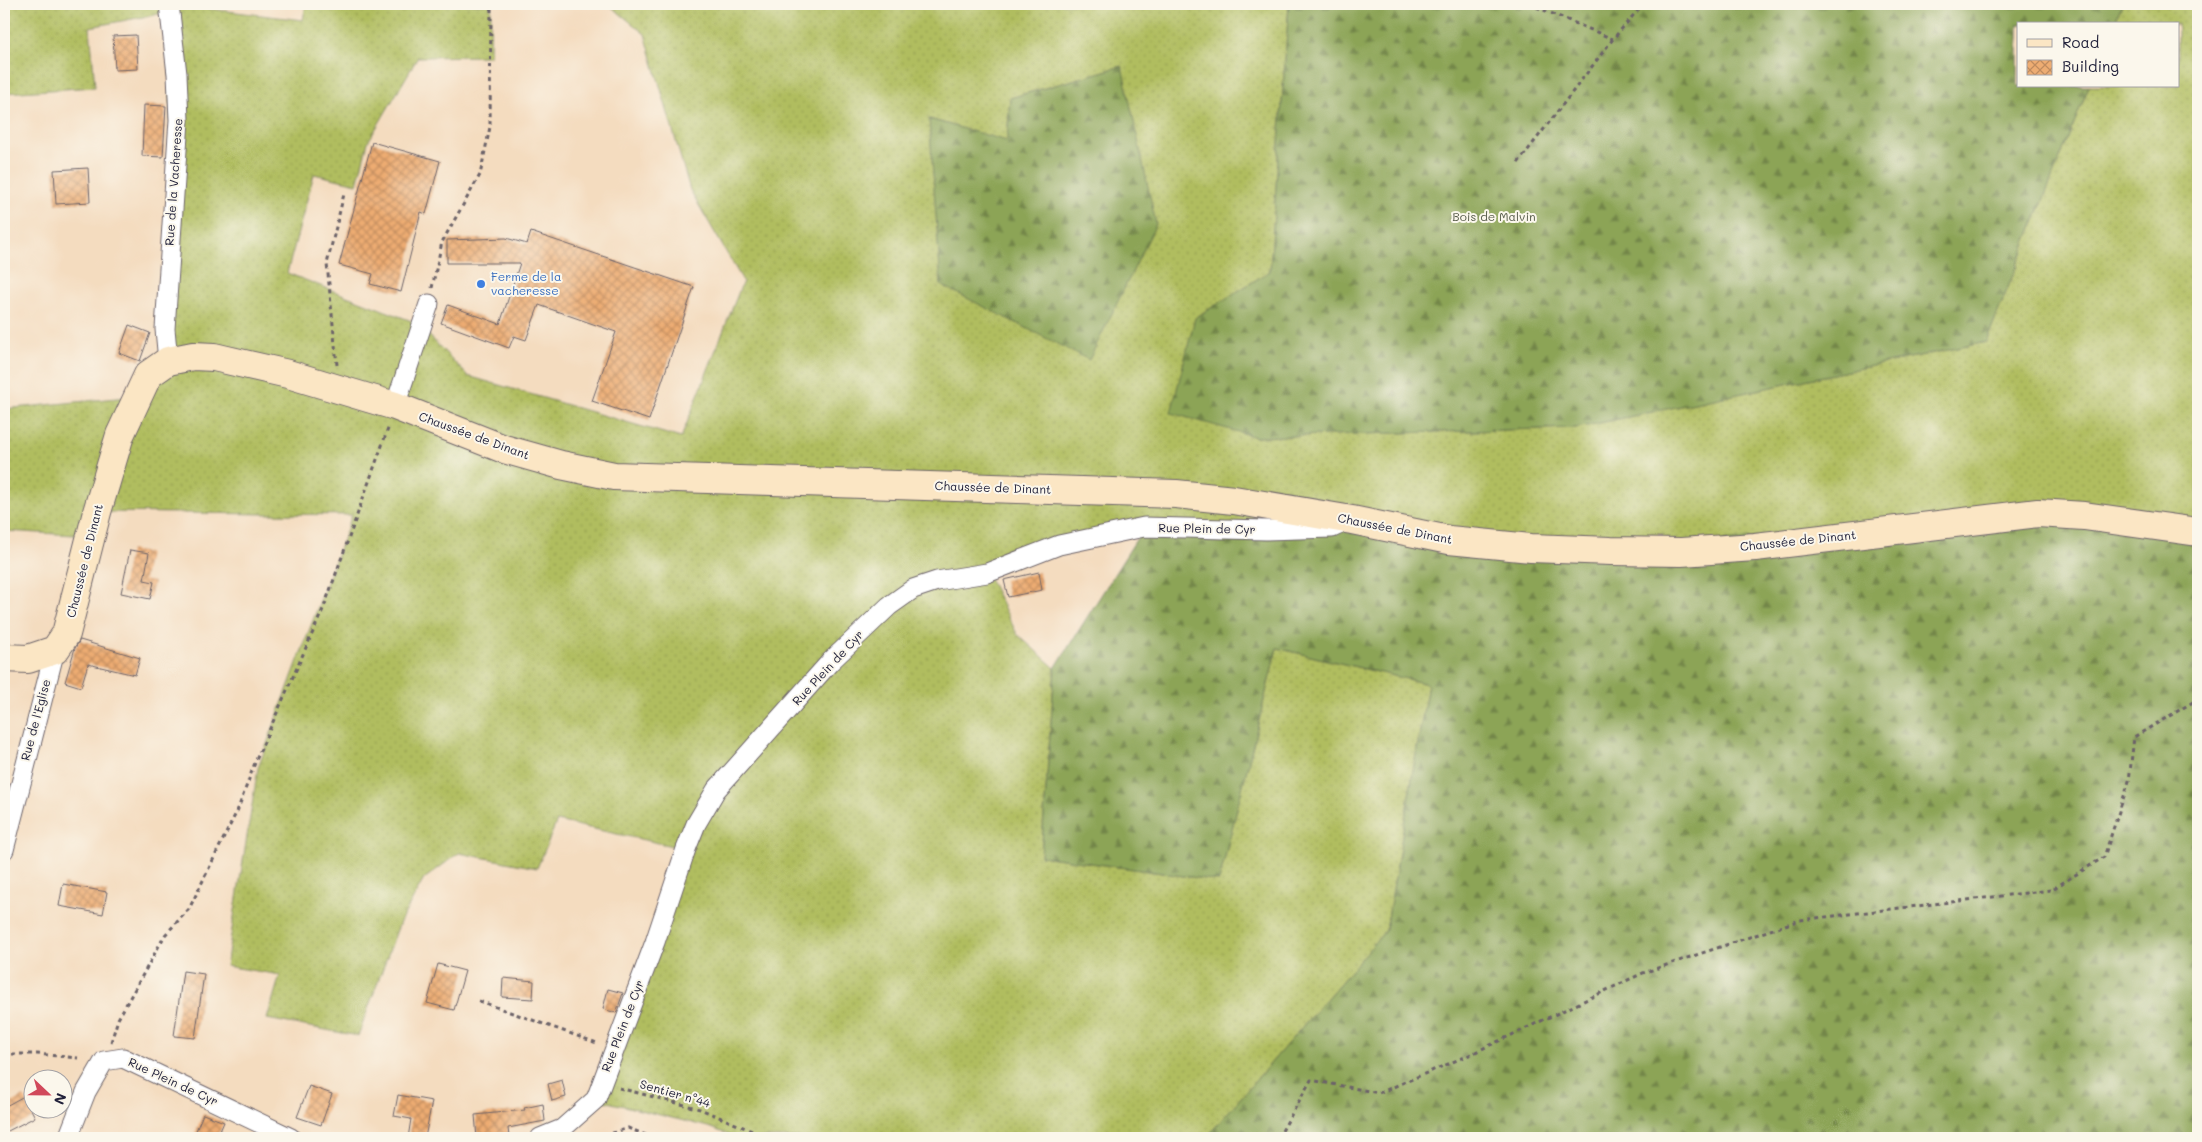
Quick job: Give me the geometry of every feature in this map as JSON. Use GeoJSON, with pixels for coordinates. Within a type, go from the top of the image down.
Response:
{"type":"FeatureCollection","features":[{"type":"Feature","properties":{"kind":"main road","name":"Chaussée de Dinant"},"geometry":{"type":"LineString","coordinates":[[55,650],[66,634],[97,512],[120,435],[148,375],[168,361],[193,356],[214,357],[288,374],[395,406],[504,449],[561,465],[614,476],[1176,494],[1234,500],[1352,520],[1449,540],[1531,548],[1664,552],[1755,547],[2038,513],[2084,516],[2198,532]]}},
{"type":"Feature","properties":{"kind":"main road"},"geometry":{"type":"LineString","coordinates":[[4,658],[28,659],[55,650]]}},
{"type":"Feature","properties":{"kind":"street","name":"Rue de la Vacheresse"},"geometry":{"type":"LineString","coordinates":[[168,361],[165,329],[178,120],[177,74],[169,4]]}},
{"type":"Feature","properties":{"kind":"street"},"geometry":{"type":"LineString","coordinates":[[395,406],[429,304]]}},
{"type":"Feature","properties":{"kind":"street","name":"Rue Plein de Cyr"},"geometry":{"type":"LineString","coordinates":[[540,1138],[562,1129],[596,1099],[696,824],[716,790],[831,661],[889,606],[913,589],[937,581],[987,573],[1059,545],[1144,527],[1266,530],[1332,528],[1352,520]]}},
{"type":"Feature","properties":{"kind":"street","name":"Rue de l'Eglise"},"geometry":{"type":"LineString","coordinates":[[4,850],[55,650]]}},
{"type":"Feature","properties":{"kind":"street","name":"Rue Plein de Cyr"},"geometry":{"type":"LineString","coordinates":[[104,1061],[123,1058],[291,1138]]}},
{"type":"Feature","properties":{"kind":"street"},"geometry":{"type":"LineString","coordinates":[[56,1138],[70,1131],[86,1092],[104,1061]]}},
{"type":"Feature","properties":{"kind":"path"},"geometry":{"type":"LineString","coordinates":[[429,304],[442,242],[480,175],[490,127],[491,4]]}},
{"type":"Feature","properties":{"kind":"path"},"geometry":{"type":"LineString","coordinates":[[1529,4],[1613,39]]}},
{"type":"Feature","properties":{"kind":"path"},"geometry":{"type":"LineString","coordinates":[[1518,163],[1613,39],[1643,4]]}},
{"type":"Feature","properties":{"kind":"path"},"geometry":{"type":"LineString","coordinates":[[340,390],[327,264],[344,194]]}},
{"type":"Feature","properties":{"kind":"path"},"geometry":{"type":"LineString","coordinates":[[104,1061],[118,1019],[165,935],[189,910],[238,809],[256,760],[324,607],[380,454],[395,406]]}},
{"type":"Feature","properties":{"kind":"path"},"geometry":{"type":"LineString","coordinates":[[1278,1138],[1311,1080],[1379,1093],[1468,1056],[1643,973],[1800,920],[2051,890],[2104,857],[2129,780],[2134,737],[2198,699]]}},
{"type":"Feature","properties":{"kind":"path"},"geometry":{"type":"LineString","coordinates":[[479,1001],[615,1049]]}},
{"type":"Feature","properties":{"kind":"path"},"geometry":{"type":"LineString","coordinates":[[4,1054],[36,1054],[78,1058]]}},
{"type":"Feature","properties":{"kind":"path","name":"Sentier n°44"},"geometry":{"type":"LineString","coordinates":[[601,1083],[700,1109],[769,1138]]}},
{"type":"Feature","properties":{"kind":"path"},"geometry":{"type":"LineString","coordinates":[[597,1138],[628,1128],[653,1138]]}},
{"type":"Feature","properties":{"kind":"green space"},"geometry":{"type":"Polygon","coordinates":[[[4,4],[169,4],[303,20],[306,4],[491,4],[490,56],[418,57],[368,142],[357,184],[314,174],[287,273],[417,323],[468,376],[681,438],[743,281],[690,190],[645,34],[608,4],[1289,4],[1270,271],[1195,318],[1256,437],[1575,428],[1986,342],[2088,88],[2180,88],[2180,22],[2115,22],[2122,4],[2198,4],[2198,532],[1755,547],[1144,527],[987,574],[1017,634],[1055,668],[1041,856],[1219,881],[1277,648],[1428,684],[1386,930],[1206,1138],[735,1138],[712,1128],[596,1099],[686,849],[557,821],[537,868],[459,853],[424,879],[400,922],[358,1036],[267,1019],[280,975],[226,966],[258,768],[352,515],[97,512],[92,536],[4,531],[4,409],[137,396],[168,361],[172,195],[169,12],[90,27],[95,87],[4,93],[4,4]],[[1122,66],[1010,98],[1007,142],[930,119],[941,285],[1122,66]]]}},
{"type":"Feature","properties":{"kind":"green space","name":"Bois de Malvin"},"geometry":{"type":"Polygon","coordinates":[[[1289,4],[2122,4],[2115,22],[2017,22],[2017,88],[2088,88],[1986,342],[1576,428],[1256,437],[1171,413],[1195,318],[1270,271],[1289,4]]]}},
{"type":"Feature","properties":{"kind":"green space"},"geometry":{"type":"Polygon","coordinates":[[[1122,66],[1156,224],[1089,360],[941,285],[929,119],[1007,141],[1010,98],[1122,66]]]}},
{"type":"Feature","properties":{"kind":"green space"},"geometry":{"type":"Polygon","coordinates":[[[1991,517],[2198,532],[2198,1138],[1206,1138],[1386,930],[1428,684],[1277,648],[1219,881],[1041,856],[1055,668],[1144,527],[1332,528],[1611,551],[1991,517]]]}},
{"type":"Feature","properties":{"kind":"building"},"geometry":{"type":"Polygon","coordinates":[[[136,35],[138,69],[115,70],[113,36],[136,35]]]}},
{"type":"Feature","properties":{"kind":"building"},"geometry":{"type":"Polygon","coordinates":[[[144,105],[166,106],[163,157],[142,156],[144,105]]]}},
{"type":"Feature","properties":{"kind":"building"},"geometry":{"type":"Polygon","coordinates":[[[372,142],[440,161],[426,214],[421,212],[401,292],[370,284],[373,274],[339,265],[372,142]]]}},
{"type":"Feature","properties":{"kind":"building"},"geometry":{"type":"Polygon","coordinates":[[[88,168],[90,202],[56,204],[54,170],[88,168]]]}},
{"type":"Feature","properties":{"kind":"building"},"geometry":{"type":"Polygon","coordinates":[[[531,232],[694,287],[649,420],[592,401],[616,332],[539,305],[526,340],[514,336],[509,348],[441,323],[448,305],[500,324],[520,263],[447,263],[447,240],[506,238],[527,244],[531,232]]]}},
{"type":"Feature","properties":{"kind":"building"},"geometry":{"type":"Polygon","coordinates":[[[129,325],[150,333],[140,361],[119,353],[129,325]]]}},
{"type":"Feature","properties":{"kind":"building"},"geometry":{"type":"Polygon","coordinates":[[[130,550],[149,553],[144,580],[154,582],[150,599],[121,593],[130,550]]]}},
{"type":"Feature","properties":{"kind":"building"},"geometry":{"type":"Polygon","coordinates":[[[1039,572],[1042,590],[1008,597],[1004,580],[1039,572]]]}},
{"type":"Feature","properties":{"kind":"building"},"geometry":{"type":"Polygon","coordinates":[[[80,640],[140,658],[135,675],[88,664],[81,687],[65,682],[75,648],[80,640]]]}},
{"type":"Feature","properties":{"kind":"building"},"geometry":{"type":"Polygon","coordinates":[[[63,884],[107,892],[103,914],[59,906],[63,884]]]}},
{"type":"Feature","properties":{"kind":"building"},"geometry":{"type":"Polygon","coordinates":[[[438,964],[465,971],[454,1010],[427,1003],[438,964]]]}},
{"type":"Feature","properties":{"kind":"building"},"geometry":{"type":"Polygon","coordinates":[[[183,971],[204,974],[195,1038],[174,1036],[183,971]]]}},
{"type":"Feature","properties":{"kind":"building"},"geometry":{"type":"Polygon","coordinates":[[[503,978],[534,981],[533,999],[502,997],[503,978]]]}},
{"type":"Feature","properties":{"kind":"building"},"geometry":{"type":"Polygon","coordinates":[[[608,989],[623,993],[616,1013],[603,1009],[608,989]]]}},
{"type":"Feature","properties":{"kind":"building"},"geometry":{"type":"Polygon","coordinates":[[[562,1080],[566,1097],[552,1101],[548,1084],[562,1080]]]}},
{"type":"Feature","properties":{"kind":"building"},"geometry":{"type":"Polygon","coordinates":[[[309,1086],[332,1094],[321,1125],[297,1117],[309,1086]]]}},
{"type":"Feature","properties":{"kind":"building"},"geometry":{"type":"Polygon","coordinates":[[[398,1095],[432,1101],[425,1138],[408,1138],[411,1119],[394,1116],[398,1095]]]}},
{"type":"Feature","properties":{"kind":"building"},"geometry":{"type":"Polygon","coordinates":[[[22,1097],[22,1120],[29,1120],[4,1133],[4,1107],[22,1097]]]}},
{"type":"Feature","properties":{"kind":"building"},"geometry":{"type":"Polygon","coordinates":[[[543,1104],[545,1121],[508,1128],[509,1137],[477,1138],[475,1115],[525,1110],[524,1108],[543,1104]]]}},
{"type":"Feature","properties":{"kind":"building"},"geometry":{"type":"Polygon","coordinates":[[[203,1114],[224,1122],[217,1138],[193,1138],[203,1114]]]}},
{"type":"Feature","properties":{"kind":"place","name":"Ferme de la vacheresse"},"geometry":{"type":"Point","coordinates":[481,284]}}]}
